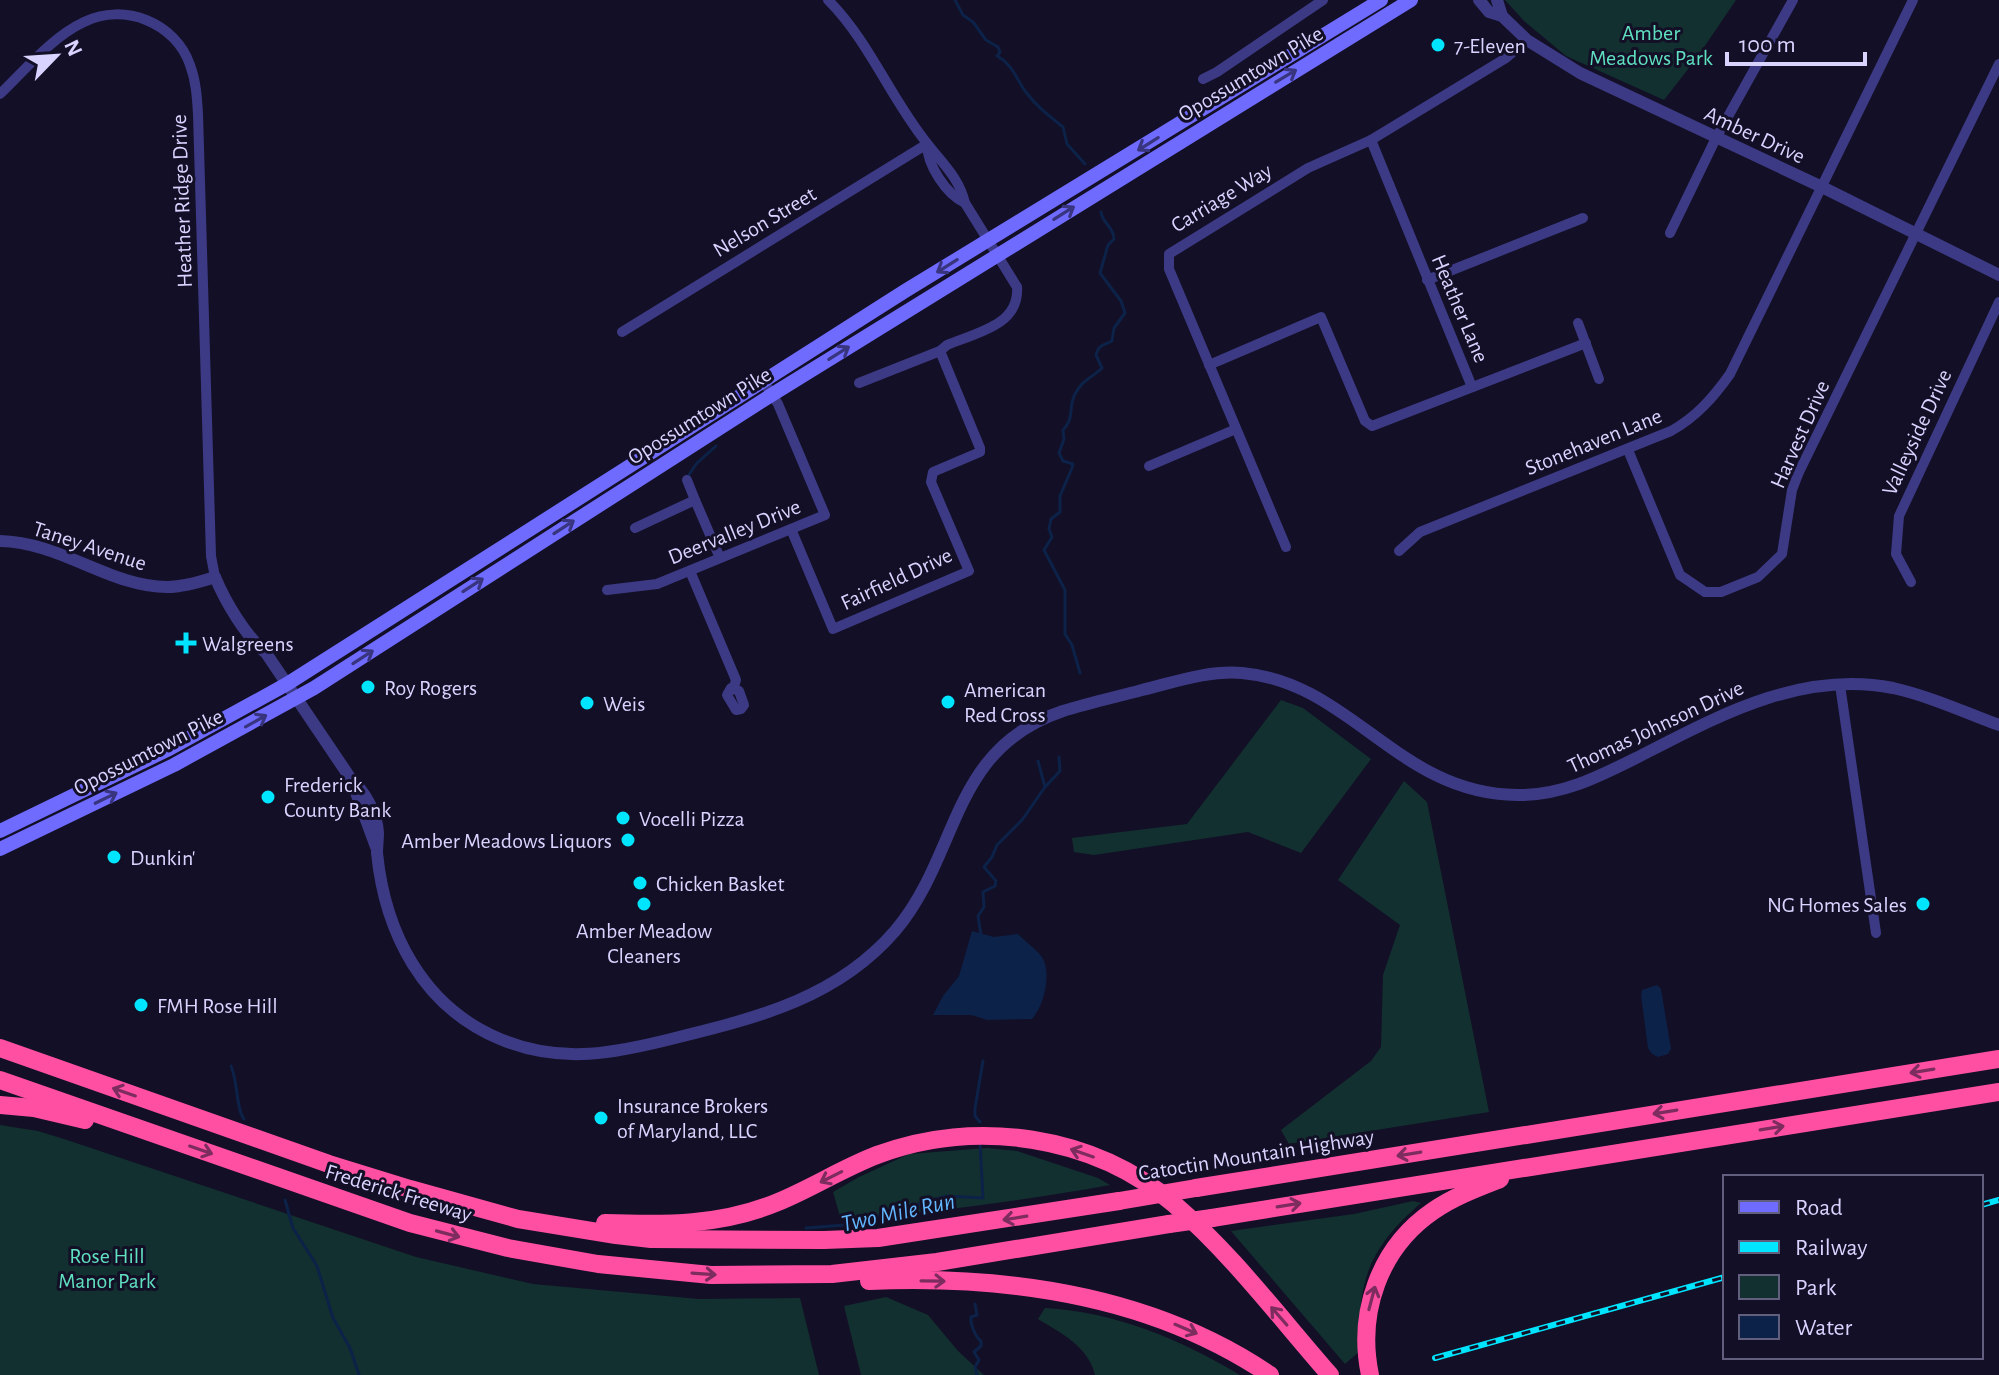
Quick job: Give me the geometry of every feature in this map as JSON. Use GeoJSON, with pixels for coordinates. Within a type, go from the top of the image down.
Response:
{"type":"FeatureCollection","features":[{"type":"Feature","properties":{"kind":"highway","name":"Frederick Freeway"},"geometry":{"type":"LineString","coordinates":[[0,1048],[329,1164],[518,1219]]}},
{"type":"Feature","properties":{"kind":"highway","name":"Catoctin Mountain Highway"},"geometry":{"type":"LineString","coordinates":[[518,1219],[651,1239],[824,1240],[908,1234],[1999,1059]]}},
{"type":"Feature","properties":{"kind":"highway","name":"Frederick Freeway"},"geometry":{"type":"LineString","coordinates":[[0,1080],[362,1208],[494,1245],[558,1258],[652,1270],[711,1275],[799,1275]]}},
{"type":"Feature","properties":{"kind":"highway"},"geometry":{"type":"LineString","coordinates":[[799,1275],[937,1262],[1999,1092]]}},
{"type":"Feature","properties":{"kind":"highway"},"geometry":{"type":"LineString","coordinates":[[0,1105],[34,1108],[97,1123],[128,1124]]}},
{"type":"Feature","properties":{"kind":"highway"},"geometry":{"type":"LineString","coordinates":[[518,1219],[669,1225],[715,1221],[769,1206],[859,1162],[911,1145],[967,1136],[1012,1137],[1044,1142],[1117,1167],[1173,1203],[1232,1263],[1330,1375]]}},
{"type":"Feature","properties":{"kind":"highway"},"geometry":{"type":"LineString","coordinates":[[1370,1375],[1365,1338],[1370,1303],[1383,1268],[1397,1246],[1416,1225],[1446,1203],[1529,1167]]}},
{"type":"Feature","properties":{"kind":"highway"},"geometry":{"type":"LineString","coordinates":[[799,1275],[845,1282],[894,1280],[998,1284],[1094,1299],[1145,1313],[1200,1335],[1270,1375]]}},
{"type":"Feature","properties":{"kind":"main road","name":"Opossumtown Pike"},"geometry":{"type":"LineString","coordinates":[[0,831],[167,750],[287,684],[768,388],[998,253],[1411,0]]}},
{"type":"Feature","properties":{"kind":"main road","name":"Opossumtown Pike"},"geometry":{"type":"LineString","coordinates":[[0,849],[187,758],[296,698],[989,240],[1375,3]]}},
{"type":"Feature","properties":{"kind":"street"},"geometry":{"type":"LineString","coordinates":[[828,0],[857,34],[927,144],[927,154],[940,177],[954,198],[965,203],[1017,287],[1018,301],[1013,310],[996,324],[940,351],[859,383]]}},
{"type":"Feature","properties":{"kind":"street"},"geometry":{"type":"LineString","coordinates":[[1203,79],[1323,0]]}},
{"type":"Feature","properties":{"kind":"street","name":"Amber Drive"},"geometry":{"type":"LineString","coordinates":[[1479,0],[1489,12],[1502,16],[1527,40],[1580,73],[1822,187],[1999,275]]}},
{"type":"Feature","properties":{"kind":"street","name":"Amber Drive"},"geometry":{"type":"LineString","coordinates":[[1497,0],[1502,16]]}},
{"type":"Feature","properties":{"kind":"street"},"geometry":{"type":"LineString","coordinates":[[1670,233],[1716,138],[1793,0]]}},
{"type":"Feature","properties":{"kind":"street","name":"Stonehaven Lane"},"geometry":{"type":"LineString","coordinates":[[1399,551],[1420,532],[1628,450],[1683,425],[1712,400],[1730,374],[1913,0]]}},
{"type":"Feature","properties":{"kind":"street","name":"Heather Ridge Drive"},"geometry":{"type":"LineString","coordinates":[[0,94],[68,31],[86,20],[103,15],[120,14],[148,20],[170,34],[190,63],[197,91],[211,556],[215,577]]}},
{"type":"Feature","properties":{"kind":"street","name":"Carriage Way"},"geometry":{"type":"LineString","coordinates":[[1286,547],[1169,269],[1169,254],[1308,168],[1371,140],[1506,58],[1527,40]]}},
{"type":"Feature","properties":{"kind":"street","name":"Harvest Drive"},"geometry":{"type":"LineString","coordinates":[[1628,450],[1680,575],[1705,592],[1721,592],[1770,569],[1782,554],[1792,490],[1799,472],[1999,64]]}},
{"type":"Feature","properties":{"kind":"street","name":"Heather Lane"},"geometry":{"type":"LineString","coordinates":[[1209,365],[1321,317],[1368,425],[1376,425],[1472,387],[1371,140]]}},
{"type":"Feature","properties":{"kind":"street","name":"Nelson Street"},"geometry":{"type":"LineString","coordinates":[[622,332],[927,144]]}},
{"type":"Feature","properties":{"kind":"street"},"geometry":{"type":"LineString","coordinates":[[1427,280],[1583,218]]}},
{"type":"Feature","properties":{"kind":"street","name":"Valleyside Drive"},"geometry":{"type":"LineString","coordinates":[[1911,582],[1896,554],[1899,516],[1999,302]]}},
{"type":"Feature","properties":{"kind":"street"},"geometry":{"type":"LineString","coordinates":[[1578,323],[1599,379]]}},
{"type":"Feature","properties":{"kind":"street"},"geometry":{"type":"LineString","coordinates":[[1472,387],[1586,343]]}},
{"type":"Feature","properties":{"kind":"street","name":"Fairfield Drive"},"geometry":{"type":"LineString","coordinates":[[791,529],[833,629],[969,571],[931,482],[933,472],[980,452],[980,448],[940,351]]}},
{"type":"Feature","properties":{"kind":"street","name":"Deervalley Drive"},"geometry":{"type":"LineString","coordinates":[[607,590],[657,584],[825,515],[768,388]]}},
{"type":"Feature","properties":{"kind":"street"},"geometry":{"type":"LineString","coordinates":[[1149,466],[1236,429]]}},
{"type":"Feature","properties":{"kind":"street"},"geometry":{"type":"LineString","coordinates":[[687,480],[720,558]]}},
{"type":"Feature","properties":{"kind":"street"},"geometry":{"type":"LineString","coordinates":[[635,528],[695,500]]}},
{"type":"Feature","properties":{"kind":"street","name":"Taney Avenue"},"geometry":{"type":"LineString","coordinates":[[0,541],[50,549],[142,584],[170,587],[215,577]]}},
{"type":"Feature","properties":{"kind":"street"},"geometry":{"type":"LineString","coordinates":[[690,571],[736,680],[734,687]]}},
{"type":"Feature","properties":{"kind":"street","name":"Thomas Johnson Drive"},"geometry":{"type":"LineString","coordinates":[[215,577],[230,592],[265,642],[266,653],[351,779],[377,848],[385,899],[396,936],[418,974],[448,1007],[490,1035],[520,1047],[563,1055],[594,1056],[633,1049],[767,1014],[810,997],[854,969],[894,932],[916,902],[938,860],[965,795],[988,760],[1019,734],[1062,711],[1203,675],[1255,675],[1308,691],[1407,760],[1445,781],[1488,793],[1525,795],[1558,791],[1582,783],[1732,710],[1811,686],[1892,688],[1999,725]]}},
{"type":"Feature","properties":{"kind":"street"},"geometry":{"type":"LineString","coordinates":[[1840,685],[1876,933]]}},
{"type":"Feature","properties":{"kind":"green space","name":"Amber Meadows Park"},"geometry":{"type":"Polygon","coordinates":[[[1505,0],[1736,0],[1664,100],[1566,56],[1524,21],[1505,0]]]}},
{"type":"Feature","properties":{"kind":"green space"},"geometry":{"type":"Polygon","coordinates":[[[1281,700],[1303,708],[1371,759],[1301,853],[1248,832],[1094,855],[1074,852],[1072,838],[1187,824],[1281,700]]]}},
{"type":"Feature","properties":{"kind":"green space"},"geometry":{"type":"Polygon","coordinates":[[[1404,781],[1427,802],[1489,1112],[1289,1144],[1281,1130],[1371,1061],[1381,1047],[1383,975],[1400,925],[1338,880],[1404,781]]]}},
{"type":"Feature","properties":{"kind":"green space","name":"Rose Hill Manor Park"},"geometry":{"type":"Polygon","coordinates":[[[0,1125],[64,1139],[416,1257],[533,1284],[699,1299],[800,1298],[819,1375],[0,1375],[0,1125]]]}},
{"type":"Feature","properties":{"kind":"green space"},"geometry":{"type":"Polygon","coordinates":[[[987,1148],[1017,1151],[1098,1178],[1110,1185],[976,1206],[841,1220],[833,1192],[859,1177],[909,1154],[987,1148]]]}},
{"type":"Feature","properties":{"kind":"green space"},"geometry":{"type":"Polygon","coordinates":[[[1413,1201],[1421,1203],[1389,1236],[1370,1268],[1361,1305],[1360,1351],[1345,1364],[1231,1231],[1354,1214],[1413,1201]]]}},
{"type":"Feature","properties":{"kind":"green space"},"geometry":{"type":"Polygon","coordinates":[[[886,1297],[928,1315],[958,1351],[984,1375],[861,1375],[844,1306],[886,1297]]]}},
{"type":"Feature","properties":{"kind":"green space"},"geometry":{"type":"Polygon","coordinates":[[[1045,1308],[1122,1321],[1170,1339],[1240,1375],[1095,1375],[1087,1356],[1080,1349],[1065,1335],[1038,1319],[1045,1308]]]}},
{"type":"Feature","properties":{"kind":"water"},"geometry":{"type":"Polygon","coordinates":[[[972,931],[994,937],[1018,934],[1042,957],[1046,972],[1045,989],[1032,1019],[987,1020],[971,1015],[933,1015],[959,976],[972,931]]]}},
{"type":"Feature","properties":{"kind":"water"},"geometry":{"type":"Polygon","coordinates":[[[1657,985],[1661,989],[1671,1049],[1668,1054],[1658,1057],[1648,1048],[1641,995],[1642,990],[1657,985]]]}},
{"type":"Feature","properties":{"kind":"waterway"},"geometry":{"type":"LineString","coordinates":[[955,0],[963,15],[973,22],[986,40],[998,47],[1000,52],[997,56],[1010,67],[1029,96],[1063,127],[1067,144],[1085,164]]}},
{"type":"Feature","properties":{"kind":"waterway"},"geometry":{"type":"LineString","coordinates":[[1080,673],[1072,645],[1065,634],[1065,590],[1044,550],[1052,537],[1049,529],[1051,519],[1060,512],[1060,496],[1073,464],[1063,461],[1059,453],[1073,399],[1081,385],[1102,368],[1097,351],[1112,341],[1114,328],[1125,313],[1121,301],[1100,273],[1108,245],[1114,239],[1101,212]]}},
{"type":"Feature","properties":{"kind":"waterway"},"geometry":{"type":"LineString","coordinates":[[688,476],[716,446]]}},
{"type":"Feature","properties":{"kind":"waterway"},"geometry":{"type":"LineString","coordinates":[[981,935],[978,916],[984,907],[983,892],[995,886],[996,881],[984,867],[997,845],[1022,820],[1060,771],[1059,757]]}},
{"type":"Feature","properties":{"kind":"waterway"},"geometry":{"type":"LineString","coordinates":[[1038,761],[1045,787]]}},
{"type":"Feature","properties":{"kind":"waterway","name":"Two Mile Run"},"geometry":{"type":"LineString","coordinates":[[980,1122],[975,1116],[975,1108],[983,1061]]}},
{"type":"Feature","properties":{"kind":"waterway"},"geometry":{"type":"LineString","coordinates":[[231,1066],[244,1119]]}},
{"type":"Feature","properties":{"kind":"waterway","name":"Two Mile Run"},"geometry":{"type":"LineString","coordinates":[[806,1228],[845,1225],[947,1196],[983,1198],[980,1143]]}},
{"type":"Feature","properties":{"kind":"waterway"},"geometry":{"type":"LineString","coordinates":[[285,1200],[293,1228],[317,1266],[333,1318],[350,1348],[359,1375]]}},
{"type":"Feature","properties":{"kind":"waterway","name":"Two Mile Run"},"geometry":{"type":"LineString","coordinates":[[975,1304],[977,1315],[971,1317],[971,1323],[981,1341],[981,1346],[974,1352],[979,1360],[975,1367],[977,1375]]}},
{"type":"Feature","properties":{"kind":"railway"},"geometry":{"type":"LineString","coordinates":[[1983,1204],[1999,1200]]}},
{"type":"Feature","properties":{"kind":"railway"},"geometry":{"type":"LineString","coordinates":[[1435,1358],[1723,1278]]}},
{"type":"Feature","properties":{"kind":"place","name":"7-Eleven"},"geometry":{"type":"Point","coordinates":[1438,45]}},
{"type":"Feature","properties":{"kind":"place","name":"Walgreens"},"geometry":{"type":"Point","coordinates":[186,643]}},
{"type":"Feature","properties":{"kind":"place","name":"Roy Rogers"},"geometry":{"type":"Point","coordinates":[368,687]}},
{"type":"Feature","properties":{"kind":"place","name":"American Red Cross"},"geometry":{"type":"Point","coordinates":[948,702]}},
{"type":"Feature","properties":{"kind":"place","name":"Weis"},"geometry":{"type":"Point","coordinates":[587,703]}},
{"type":"Feature","properties":{"kind":"place","name":"Frederick County Bank"},"geometry":{"type":"Point","coordinates":[268,797]}},
{"type":"Feature","properties":{"kind":"place","name":"Vocelli Pizza"},"geometry":{"type":"Point","coordinates":[623,818]}},
{"type":"Feature","properties":{"kind":"place","name":"Amber Meadows Liquors"},"geometry":{"type":"Point","coordinates":[628,840]}},
{"type":"Feature","properties":{"kind":"place","name":"Dunkin'"},"geometry":{"type":"Point","coordinates":[114,857]}},
{"type":"Feature","properties":{"kind":"place","name":"Chicken Basket"},"geometry":{"type":"Point","coordinates":[640,883]}},
{"type":"Feature","properties":{"kind":"place","name":"Amber Meadow Cleaners"},"geometry":{"type":"Point","coordinates":[644,904]}},
{"type":"Feature","properties":{"kind":"place","name":"NG Homes Sales"},"geometry":{"type":"Point","coordinates":[1923,904]}},
{"type":"Feature","properties":{"kind":"place","name":"FMH Rose Hill"},"geometry":{"type":"Point","coordinates":[141,1005]}},
{"type":"Feature","properties":{"kind":"place","name":"Insurance Brokers of Maryland, LLC"},"geometry":{"type":"Point","coordinates":[601,1118]}}]}
